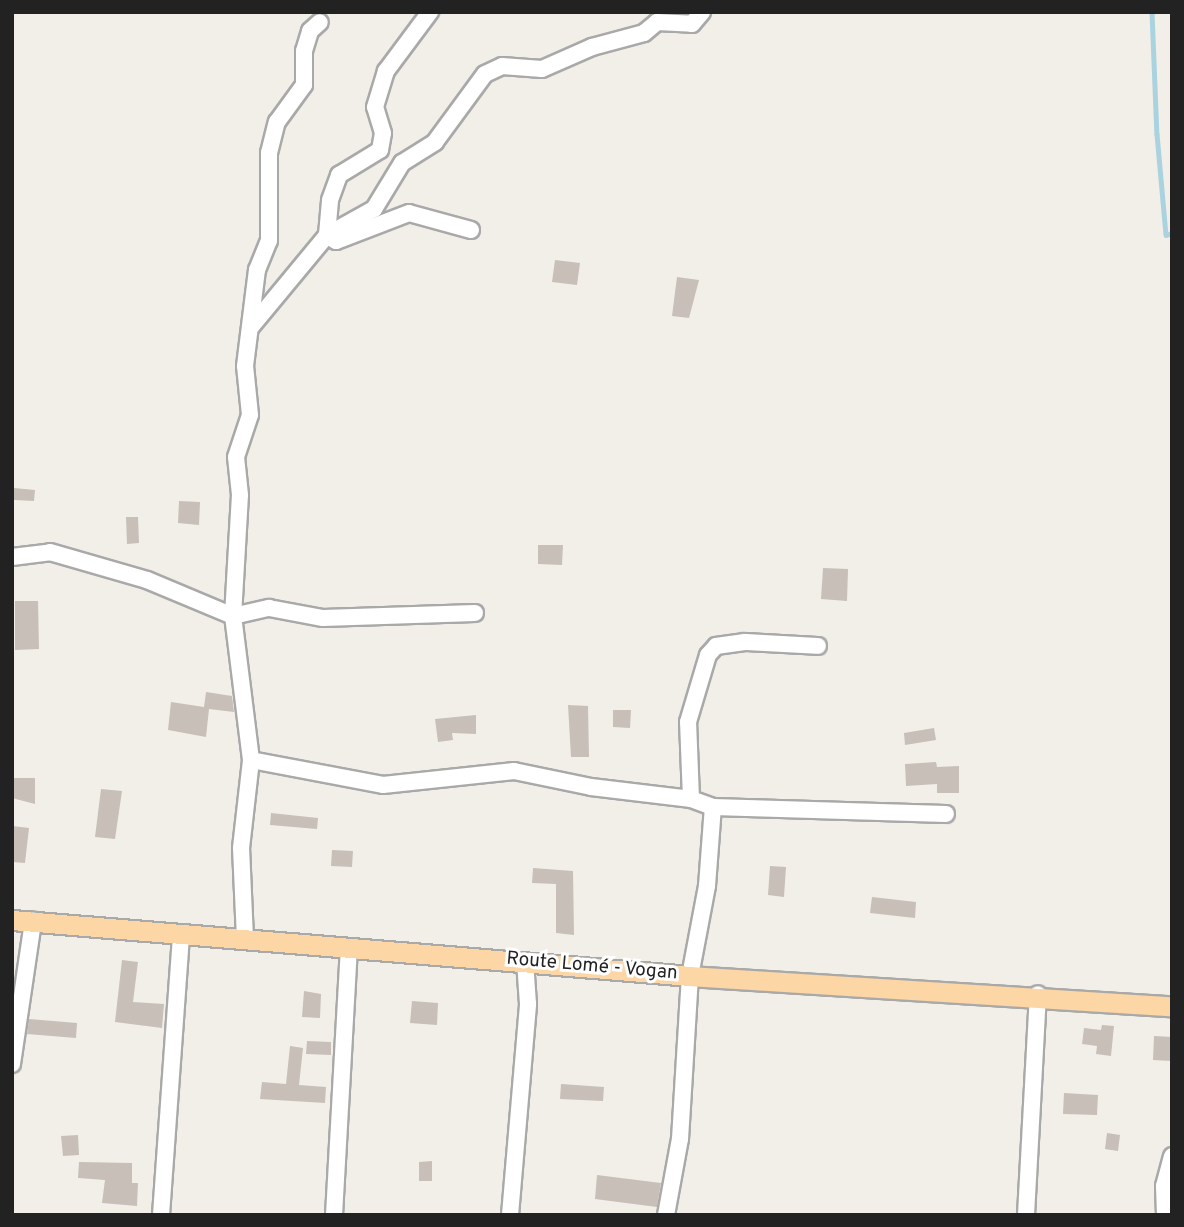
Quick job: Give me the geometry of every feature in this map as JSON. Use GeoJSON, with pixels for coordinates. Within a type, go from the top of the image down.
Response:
{"type":"FeatureCollection","features":[{"type":"Feature","properties":{"kind":"main road","name":"Route Lomé - Vogan"},"geometry":{"type":"LineString","coordinates":[[12,920],[690,976],[1038,994],[1172,1006]]}},
{"type":"Feature","properties":{"kind":"street"},"geometry":{"type":"LineString","coordinates":[[327,234],[330,200],[339,176],[380,150],[383,133],[375,107],[386,71],[430,12]]}},
{"type":"Feature","properties":{"kind":"street"},"geometry":{"type":"LineString","coordinates":[[251,327],[327,234],[374,209],[402,163],[435,142],[485,74],[502,66],[542,69],[592,47],[644,33],[657,22],[692,24],[702,12]]}},
{"type":"Feature","properties":{"kind":"street"},"geometry":{"type":"LineString","coordinates":[[245,939],[241,848],[251,760],[233,616],[240,495],[236,457],[250,415],[245,366],[257,270],[269,241],[269,153],[277,122],[304,85],[304,51],[310,31],[320,22]]}},
{"type":"Feature","properties":{"kind":"street"},"geometry":{"type":"LineString","coordinates":[[327,234],[337,241],[410,213],[471,230]]}},
{"type":"Feature","properties":{"kind":"street"},"geometry":{"type":"LineString","coordinates":[[12,556],[50,552],[147,580],[233,616],[269,608],[323,618],[475,613]]}},
{"type":"Feature","properties":{"kind":"street"},"geometry":{"type":"LineString","coordinates":[[691,799],[688,722],[708,655],[716,646],[745,642],[818,646]]}},
{"type":"Feature","properties":{"kind":"street"},"geometry":{"type":"LineString","coordinates":[[251,760],[383,785],[514,771],[591,787],[691,799],[713,807],[946,814]]}},
{"type":"Feature","properties":{"kind":"street"},"geometry":{"type":"LineString","coordinates":[[666,1215],[680,1139],[690,976],[707,886],[713,807]]}},
{"type":"Feature","properties":{"kind":"street"},"geometry":{"type":"LineString","coordinates":[[12,1064],[33,921]]}},
{"type":"Feature","properties":{"kind":"street"},"geometry":{"type":"LineString","coordinates":[[161,1215],[181,934]]}},
{"type":"Feature","properties":{"kind":"street"},"geometry":{"type":"LineString","coordinates":[[334,1215],[349,947]]}},
{"type":"Feature","properties":{"kind":"street"},"geometry":{"type":"LineString","coordinates":[[510,1215],[528,1004],[525,961]]}},
{"type":"Feature","properties":{"kind":"street"},"geometry":{"type":"LineString","coordinates":[[1026,1215],[1038,994]]}},
{"type":"Feature","properties":{"kind":"street"},"geometry":{"type":"LineString","coordinates":[[1165,1215],[1164,1186],[1172,1156]]}},
{"type":"Feature","properties":{"kind":"building"},"geometry":{"type":"Polygon","coordinates":[[[555,260],[580,263],[577,285],[552,282],[555,260]]]}},
{"type":"Feature","properties":{"kind":"building"},"geometry":{"type":"Polygon","coordinates":[[[677,277],[699,280],[689,318],[672,316],[677,277]]]}},
{"type":"Feature","properties":{"kind":"building"},"geometry":{"type":"Polygon","coordinates":[[[14,488],[35,490],[34,501],[14,500],[14,488]]]}},
{"type":"Feature","properties":{"kind":"building"},"geometry":{"type":"Polygon","coordinates":[[[179,501],[200,502],[199,525],[178,523],[179,501]]]}},
{"type":"Feature","properties":{"kind":"building"},"geometry":{"type":"Polygon","coordinates":[[[126,517],[138,517],[139,543],[127,544],[126,517]]]}},
{"type":"Feature","properties":{"kind":"building"},"geometry":{"type":"Polygon","coordinates":[[[538,545],[563,545],[562,565],[538,564],[538,545]]]}},
{"type":"Feature","properties":{"kind":"building"},"geometry":{"type":"Polygon","coordinates":[[[823,568],[848,569],[847,601],[821,599],[823,568]]]}},
{"type":"Feature","properties":{"kind":"building"},"geometry":{"type":"Polygon","coordinates":[[[15,601],[38,601],[39,649],[15,650],[15,601]]]}},
{"type":"Feature","properties":{"kind":"building"},"geometry":{"type":"Polygon","coordinates":[[[206,692],[232,696],[234,712],[209,709],[206,737],[168,730],[171,702],[204,707],[206,692]]]}},
{"type":"Feature","properties":{"kind":"building"},"geometry":{"type":"Polygon","coordinates":[[[568,705],[588,706],[589,757],[571,757],[568,705]]]}},
{"type":"Feature","properties":{"kind":"building"},"geometry":{"type":"Polygon","coordinates":[[[613,710],[631,710],[630,728],[613,727],[613,710]]]}},
{"type":"Feature","properties":{"kind":"building"},"geometry":{"type":"Polygon","coordinates":[[[476,715],[476,734],[452,733],[453,740],[438,742],[435,719],[476,715]]]}},
{"type":"Feature","properties":{"kind":"building"},"geometry":{"type":"Polygon","coordinates":[[[934,728],[936,740],[905,745],[904,733],[934,728]]]}},
{"type":"Feature","properties":{"kind":"building"},"geometry":{"type":"Polygon","coordinates":[[[936,762],[937,767],[959,766],[959,793],[937,793],[937,784],[906,786],[905,764],[936,762]]]}},
{"type":"Feature","properties":{"kind":"building"},"geometry":{"type":"Polygon","coordinates":[[[12,778],[35,778],[35,804],[12,798],[12,778]]]}},
{"type":"Feature","properties":{"kind":"building"},"geometry":{"type":"Polygon","coordinates":[[[101,789],[122,791],[115,839],[95,837],[101,789]]]}},
{"type":"Feature","properties":{"kind":"building"},"geometry":{"type":"Polygon","coordinates":[[[271,813],[318,818],[317,829],[270,825],[271,813]]]}},
{"type":"Feature","properties":{"kind":"building"},"geometry":{"type":"Polygon","coordinates":[[[12,826],[29,828],[25,863],[12,862],[12,826]]]}},
{"type":"Feature","properties":{"kind":"building"},"geometry":{"type":"Polygon","coordinates":[[[332,850],[353,851],[352,867],[331,866],[332,850]]]}},
{"type":"Feature","properties":{"kind":"building"},"geometry":{"type":"Polygon","coordinates":[[[770,866],[786,867],[784,897],[768,895],[770,866]]]}},
{"type":"Feature","properties":{"kind":"building"},"geometry":{"type":"Polygon","coordinates":[[[533,868],[573,871],[574,935],[556,933],[556,884],[532,883],[533,868]]]}},
{"type":"Feature","properties":{"kind":"building"},"geometry":{"type":"Polygon","coordinates":[[[872,897],[916,902],[915,918],[870,913],[872,897]]]}},
{"type":"Feature","properties":{"kind":"building"},"geometry":{"type":"Polygon","coordinates":[[[122,960],[138,962],[133,1002],[164,1004],[162,1028],[115,1022],[122,960]]]}},
{"type":"Feature","properties":{"kind":"building"},"geometry":{"type":"Polygon","coordinates":[[[304,991],[321,994],[320,1018],[302,1017],[304,991]]]}},
{"type":"Feature","properties":{"kind":"building"},"geometry":{"type":"Polygon","coordinates":[[[412,1001],[438,1003],[437,1025],[410,1023],[412,1001]]]}},
{"type":"Feature","properties":{"kind":"building"},"geometry":{"type":"Polygon","coordinates":[[[29,1019],[77,1023],[76,1038],[27,1034],[29,1019]]]}},
{"type":"Feature","properties":{"kind":"building"},"geometry":{"type":"Polygon","coordinates":[[[1102,1025],[1114,1026],[1111,1056],[1096,1054],[1097,1046],[1082,1044],[1084,1028],[1101,1030],[1102,1025]]]}},
{"type":"Feature","properties":{"kind":"building"},"geometry":{"type":"Polygon","coordinates":[[[1154,1036],[1172,1037],[1172,1061],[1153,1060],[1154,1036]]]}},
{"type":"Feature","properties":{"kind":"building"},"geometry":{"type":"Polygon","coordinates":[[[307,1041],[331,1042],[331,1055],[306,1054],[307,1041]]]}},
{"type":"Feature","properties":{"kind":"building"},"geometry":{"type":"Polygon","coordinates":[[[290,1046],[303,1048],[299,1085],[326,1087],[325,1103],[260,1099],[262,1082],[286,1084],[290,1046]]]}},
{"type":"Feature","properties":{"kind":"building"},"geometry":{"type":"Polygon","coordinates":[[[561,1084],[604,1087],[603,1101],[560,1099],[561,1084]]]}},
{"type":"Feature","properties":{"kind":"building"},"geometry":{"type":"Polygon","coordinates":[[[1064,1093],[1098,1095],[1097,1115],[1063,1114],[1064,1093]]]}},
{"type":"Feature","properties":{"kind":"building"},"geometry":{"type":"Polygon","coordinates":[[[1107,1133],[1120,1135],[1118,1151],[1105,1149],[1107,1133]]]}},
{"type":"Feature","properties":{"kind":"building"},"geometry":{"type":"Polygon","coordinates":[[[78,1135],[79,1155],[63,1156],[61,1136],[78,1135]]]}},
{"type":"Feature","properties":{"kind":"building"},"geometry":{"type":"Polygon","coordinates":[[[432,1161],[432,1181],[419,1181],[419,1162],[432,1161]]]}},
{"type":"Feature","properties":{"kind":"building"},"geometry":{"type":"Polygon","coordinates":[[[79,1162],[132,1163],[132,1183],[138,1183],[137,1206],[102,1203],[105,1180],[78,1178],[79,1162]]]}},
{"type":"Feature","properties":{"kind":"building"},"geometry":{"type":"Polygon","coordinates":[[[597,1175],[661,1183],[657,1207],[595,1199],[597,1175]]]}},
{"type":"Feature","properties":{"kind":"waterway"},"geometry":{"type":"LineString","coordinates":[[1152,12],[1157,134],[1166,235],[1172,233]]}}]}
